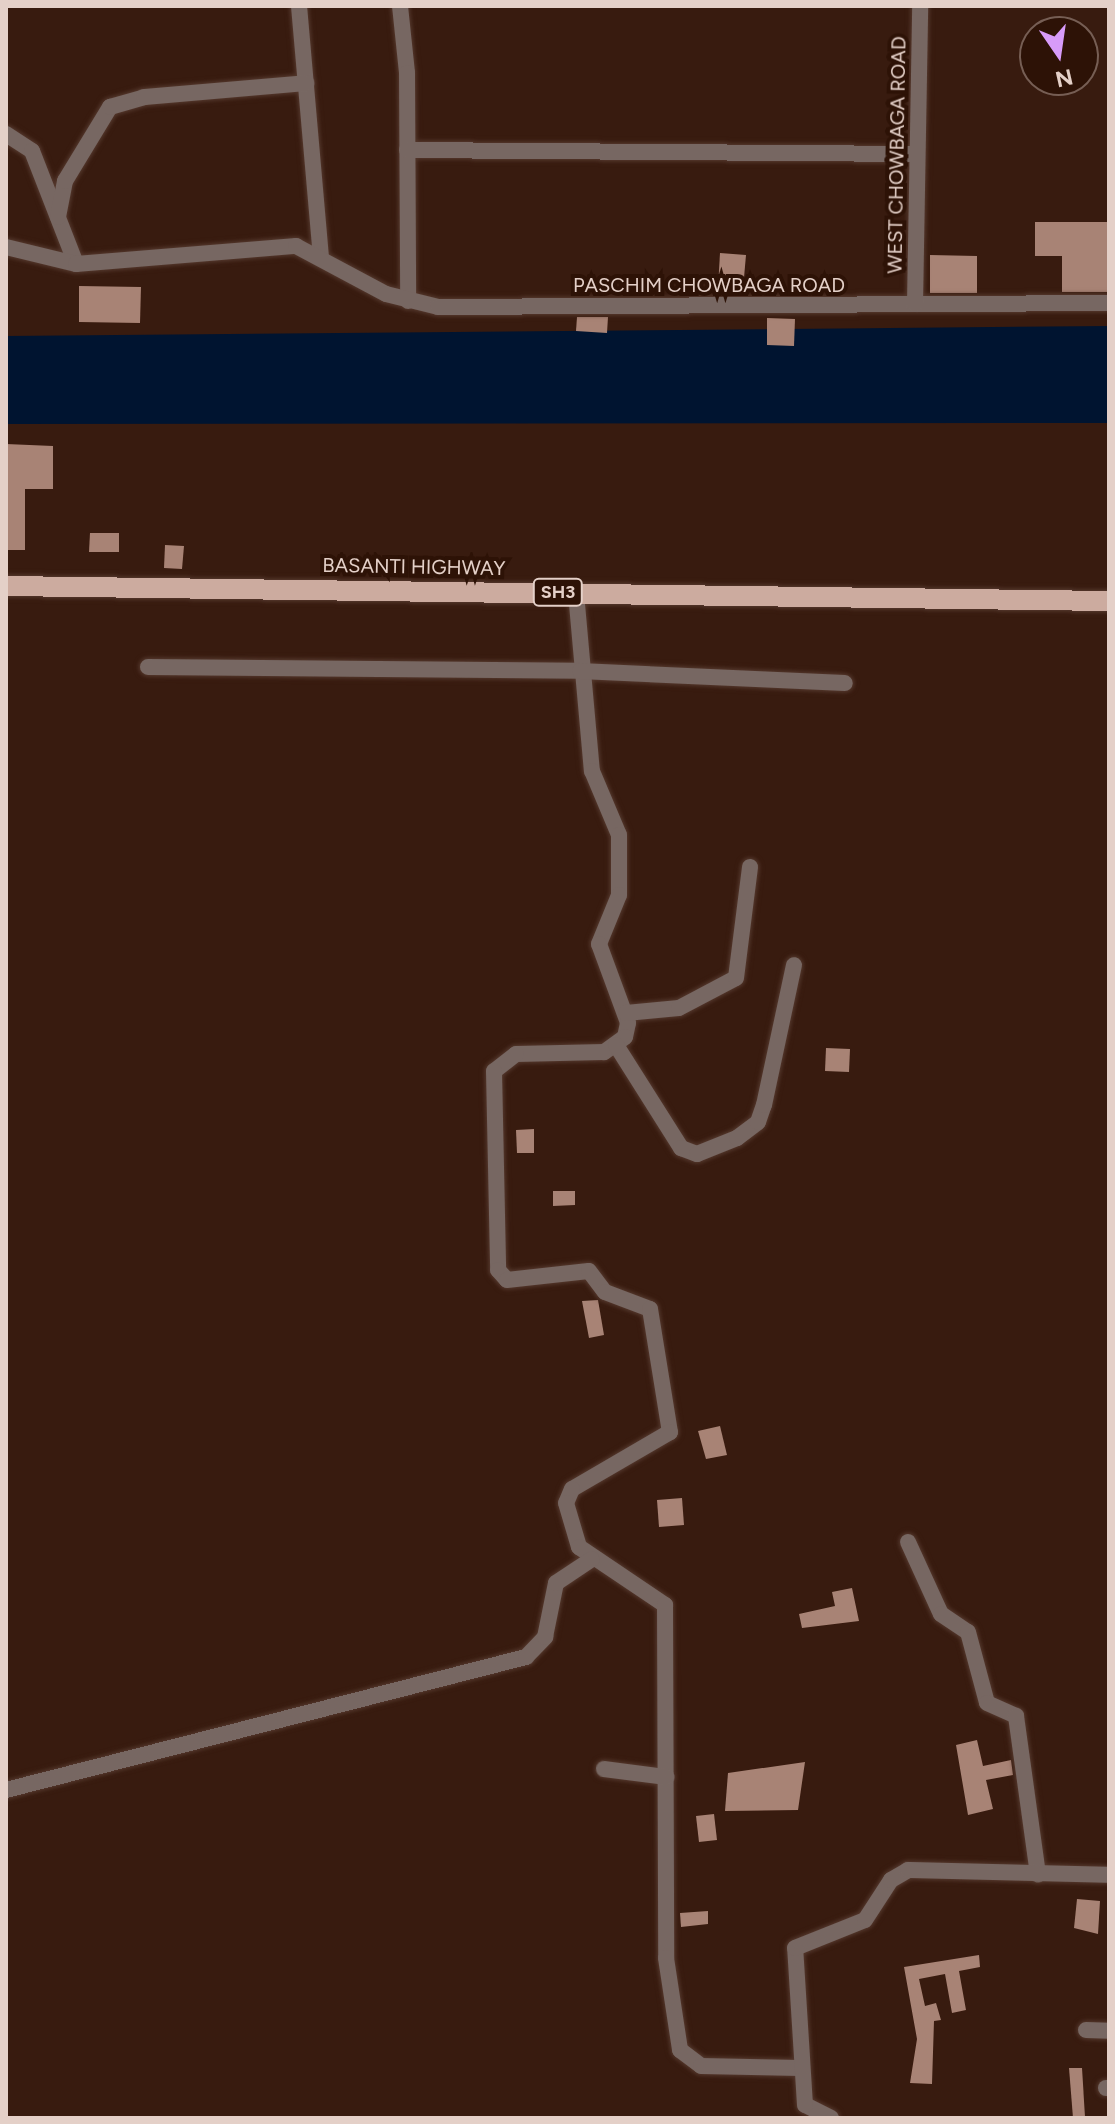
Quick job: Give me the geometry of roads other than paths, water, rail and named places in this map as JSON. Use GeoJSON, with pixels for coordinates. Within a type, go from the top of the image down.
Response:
{"type":"FeatureCollection","features":[{"type":"Feature","properties":{"kind":"main road","name":"BASANTI HIGHWAY"},"geometry":{"type":"LineString","coordinates":[[6,586],[1109,601]]}},
{"type":"Feature","properties":{"kind":"street"},"geometry":{"type":"LineString","coordinates":[[299,6],[321,255]]}},
{"type":"Feature","properties":{"kind":"street"},"geometry":{"type":"LineString","coordinates":[[400,6],[407,150],[408,301]]}},
{"type":"Feature","properties":{"kind":"street","name":"WEST CHOWBAGA ROAD"},"geometry":{"type":"LineString","coordinates":[[915,304],[920,6]]}},
{"type":"Feature","properties":{"kind":"street"},"geometry":{"type":"LineString","coordinates":[[58,217],[65,181],[110,107],[144,97],[306,83]]}},
{"type":"Feature","properties":{"kind":"street"},"geometry":{"type":"LineString","coordinates":[[6,134],[32,151],[76,264]]}},
{"type":"Feature","properties":{"kind":"street"},"geometry":{"type":"LineString","coordinates":[[407,150],[917,154]]}},
{"type":"Feature","properties":{"kind":"street","name":"PASCHIM CHOWBAGA ROAD"},"geometry":{"type":"LineString","coordinates":[[6,247],[76,264],[263,244],[321,255],[408,301],[1109,303]]}},
{"type":"Feature","properties":{"kind":"street"},"geometry":{"type":"LineString","coordinates":[[576,593],[580,677],[596,786],[619,835],[619,895],[599,944],[626,1013],[625,1037],[610,1048],[570,1057],[516,1054],[494,1071],[498,1270],[517,1281],[589,1271],[605,1292],[645,1303],[660,1354],[673,1424],[663,1438],[567,1495],[579,1547],[592,1559],[665,1605],[666,1958],[680,2050],[701,2066],[800,2068]]}},
{"type":"Feature","properties":{"kind":"street"},"geometry":{"type":"LineString","coordinates":[[148,667],[845,683]]}},
{"type":"Feature","properties":{"kind":"street"},"geometry":{"type":"LineString","coordinates":[[626,1013],[679,1008],[736,978],[750,867]]}},
{"type":"Feature","properties":{"kind":"street"},"geometry":{"type":"LineString","coordinates":[[610,1048],[681,1148],[697,1154],[737,1138],[750,1131],[764,1105],[794,965]]}},
{"type":"Feature","properties":{"kind":"street"},"geometry":{"type":"LineString","coordinates":[[908,1542],[941,1614],[968,1632],[987,1703],[1016,1716],[1038,1874]]}},
{"type":"Feature","properties":{"kind":"street"},"geometry":{"type":"LineString","coordinates":[[6,1790],[526,1657],[545,1637],[556,1583],[592,1559]]}},
{"type":"Feature","properties":{"kind":"street"},"geometry":{"type":"LineString","coordinates":[[604,1769],[666,1777]]}},
{"type":"Feature","properties":{"kind":"street"},"geometry":{"type":"LineString","coordinates":[[831,2118],[805,2105],[800,2068],[795,1948],[865,1920],[891,1880],[908,1870],[1109,1875]]}},
{"type":"Feature","properties":{"kind":"street"},"geometry":{"type":"LineString","coordinates":[[1086,2030],[1109,2031]]}},
{"type":"Feature","properties":{"kind":"water"},"geometry":{"type":"Polygon","coordinates":[[[1109,326],[1109,423],[6,424],[6,336],[1109,326]]]}}]}
